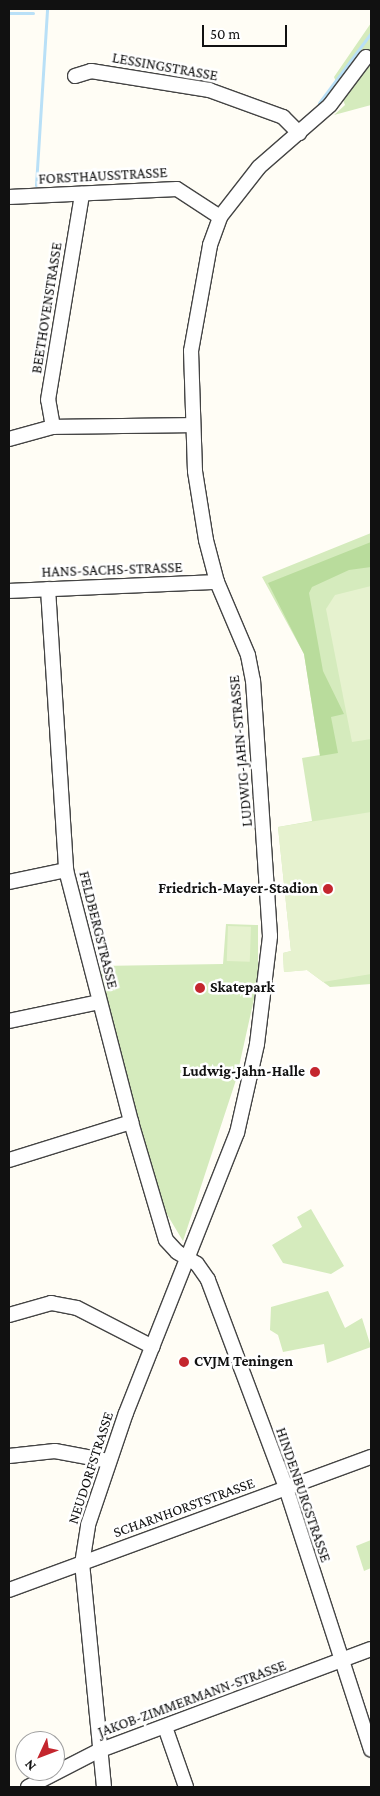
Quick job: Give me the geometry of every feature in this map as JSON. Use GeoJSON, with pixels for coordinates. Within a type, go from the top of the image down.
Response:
{"type":"FeatureCollection","features":[{"type":"Feature","properties":{"kind":"street","name":"LUDWIG-JAHN-STRASSE"},"geometry":{"type":"LineString","coordinates":[[188,1259],[224,1171],[239,1126],[257,1044],[270,936],[253,681],[248,655],[217,582],[206,540],[192,425],[191,351],[210,245],[220,217],[259,167],[330,106],[366,57]]}},
{"type":"Feature","properties":{"kind":"street","name":"LESSINGSTRASSE"},"geometry":{"type":"LineString","coordinates":[[75,76],[90,71],[209,90],[283,117],[299,133]]}},
{"type":"Feature","properties":{"kind":"street","name":"FORSTHAUSSTRASSE"},"geometry":{"type":"LineString","coordinates":[[9,197],[177,189],[220,217]]}},
{"type":"Feature","properties":{"kind":"street","name":"BEETHOVENSTRASSE"},"geometry":{"type":"LineString","coordinates":[[53,427],[48,400],[82,194]]}},
{"type":"Feature","properties":{"kind":"street"},"geometry":{"type":"LineString","coordinates":[[9,439],[53,427],[192,425]]}},
{"type":"Feature","properties":{"kind":"street","name":"HANS-SACHS-STRASSE"},"geometry":{"type":"LineString","coordinates":[[9,591],[217,582]]}},
{"type":"Feature","properties":{"kind":"street","name":"FELDBERGSTRASSE"},"geometry":{"type":"LineString","coordinates":[[48,589],[66,870],[131,1122],[166,1240],[188,1259]]}},
{"type":"Feature","properties":{"kind":"street"},"geometry":{"type":"LineString","coordinates":[[9,882],[66,870]]}},
{"type":"Feature","properties":{"kind":"street"},"geometry":{"type":"LineString","coordinates":[[9,1021],[99,1002]]}},
{"type":"Feature","properties":{"kind":"street"},"geometry":{"type":"LineString","coordinates":[[9,1160],[131,1122]]}},
{"type":"Feature","properties":{"kind":"street","name":"NEUDORFSTRASSE"},"geometry":{"type":"LineString","coordinates":[[104,1787],[98,1751],[82,1564],[88,1525],[109,1461],[188,1259]]}},
{"type":"Feature","properties":{"kind":"street","name":"HINDENBURGSTRASSE"},"geometry":{"type":"LineString","coordinates":[[188,1259],[203,1271],[208,1280],[286,1488],[371,1750]]}},
{"type":"Feature","properties":{"kind":"street"},"geometry":{"type":"LineString","coordinates":[[9,1315],[51,1303],[77,1308],[153,1347]]}},
{"type":"Feature","properties":{"kind":"street"},"geometry":{"type":"LineString","coordinates":[[9,1456],[55,1451],[109,1461]]}},
{"type":"Feature","properties":{"kind":"street","name":"SCHARNHORSTSTRASSE"},"geometry":{"type":"LineString","coordinates":[[9,1590],[371,1457]]}},
{"type":"Feature","properties":{"kind":"street","name":"JAKOB-ZIMMERMANN-STRASSE"},"geometry":{"type":"LineString","coordinates":[[28,1787],[98,1751],[371,1649]]}},
{"type":"Feature","properties":{"kind":"street"},"geometry":{"type":"LineString","coordinates":[[165,1727],[186,1787]]}},
{"type":"Feature","properties":{"kind":"green space"},"geometry":{"type":"Polygon","coordinates":[[[371,23],[371,105],[334,115],[345,105],[334,77],[371,23]]]}},
{"type":"Feature","properties":{"kind":"green space"},"geometry":{"type":"Polygon","coordinates":[[[371,533],[371,984],[330,987],[307,970],[284,972],[283,953],[291,951],[278,827],[312,821],[302,758],[320,755],[304,654],[262,577],[371,533]]]}},
{"type":"Feature","properties":{"kind":"green space"},"geometry":{"type":"Polygon","coordinates":[[[371,542],[371,567],[349,570],[312,587],[309,593],[323,671],[344,714],[331,717],[338,753],[320,756],[304,654],[268,583],[371,542]]]}},
{"type":"Feature","properties":{"kind":"green space"},"geometry":{"type":"Polygon","coordinates":[[[371,586],[371,739],[352,742],[326,609],[335,595],[371,586]]]}},
{"type":"Feature","properties":{"kind":"green space","name":"Friedrich-Mayer-Stadion"},"geometry":{"type":"Polygon","coordinates":[[[371,812],[371,974],[323,982],[307,970],[284,972],[283,953],[291,951],[278,827],[371,812]]]}},
{"type":"Feature","properties":{"kind":"green space"},"geometry":{"type":"Polygon","coordinates":[[[226,924],[258,925],[258,981],[236,1080],[183,1241],[159,1201],[99,966],[223,964],[226,924]]]}},
{"type":"Feature","properties":{"kind":"green space"},"geometry":{"type":"Polygon","coordinates":[[[228,926],[251,927],[250,962],[227,961],[228,926]]]}},
{"type":"Feature","properties":{"kind":"green space"},"geometry":{"type":"Polygon","coordinates":[[[311,1209],[344,1266],[331,1274],[283,1263],[272,1245],[302,1227],[297,1217],[311,1209]]]}},
{"type":"Feature","properties":{"kind":"green space"},"geometry":{"type":"Polygon","coordinates":[[[328,1291],[345,1328],[362,1318],[371,1347],[327,1363],[324,1344],[283,1352],[278,1335],[270,1330],[271,1307],[328,1291]]]}},
{"type":"Feature","properties":{"kind":"green space"},"geometry":{"type":"Polygon","coordinates":[[[371,1540],[371,1568],[364,1571],[356,1546],[371,1540]]]}},
{"type":"Feature","properties":{"kind":"waterway"},"geometry":{"type":"LineString","coordinates":[[36,185],[47,9]]}},
{"type":"Feature","properties":{"kind":"waterway"},"geometry":{"type":"LineString","coordinates":[[9,13],[33,13]]}},
{"type":"Feature","properties":{"kind":"waterway"},"geometry":{"type":"LineString","coordinates":[[319,103],[371,33]]}},
{"type":"Feature","properties":{"kind":"place","name":"Friedrich-Mayer-Stadion"},"geometry":{"type":"Point","coordinates":[328,889]}},
{"type":"Feature","properties":{"kind":"place","name":"Skatepark"},"geometry":{"type":"Point","coordinates":[200,988]}},
{"type":"Feature","properties":{"kind":"place","name":"Ludwig-Jahn-Halle"},"geometry":{"type":"Point","coordinates":[315,1072]}},
{"type":"Feature","properties":{"kind":"place","name":"CVJM Teningen"},"geometry":{"type":"Point","coordinates":[184,1362]}}]}
